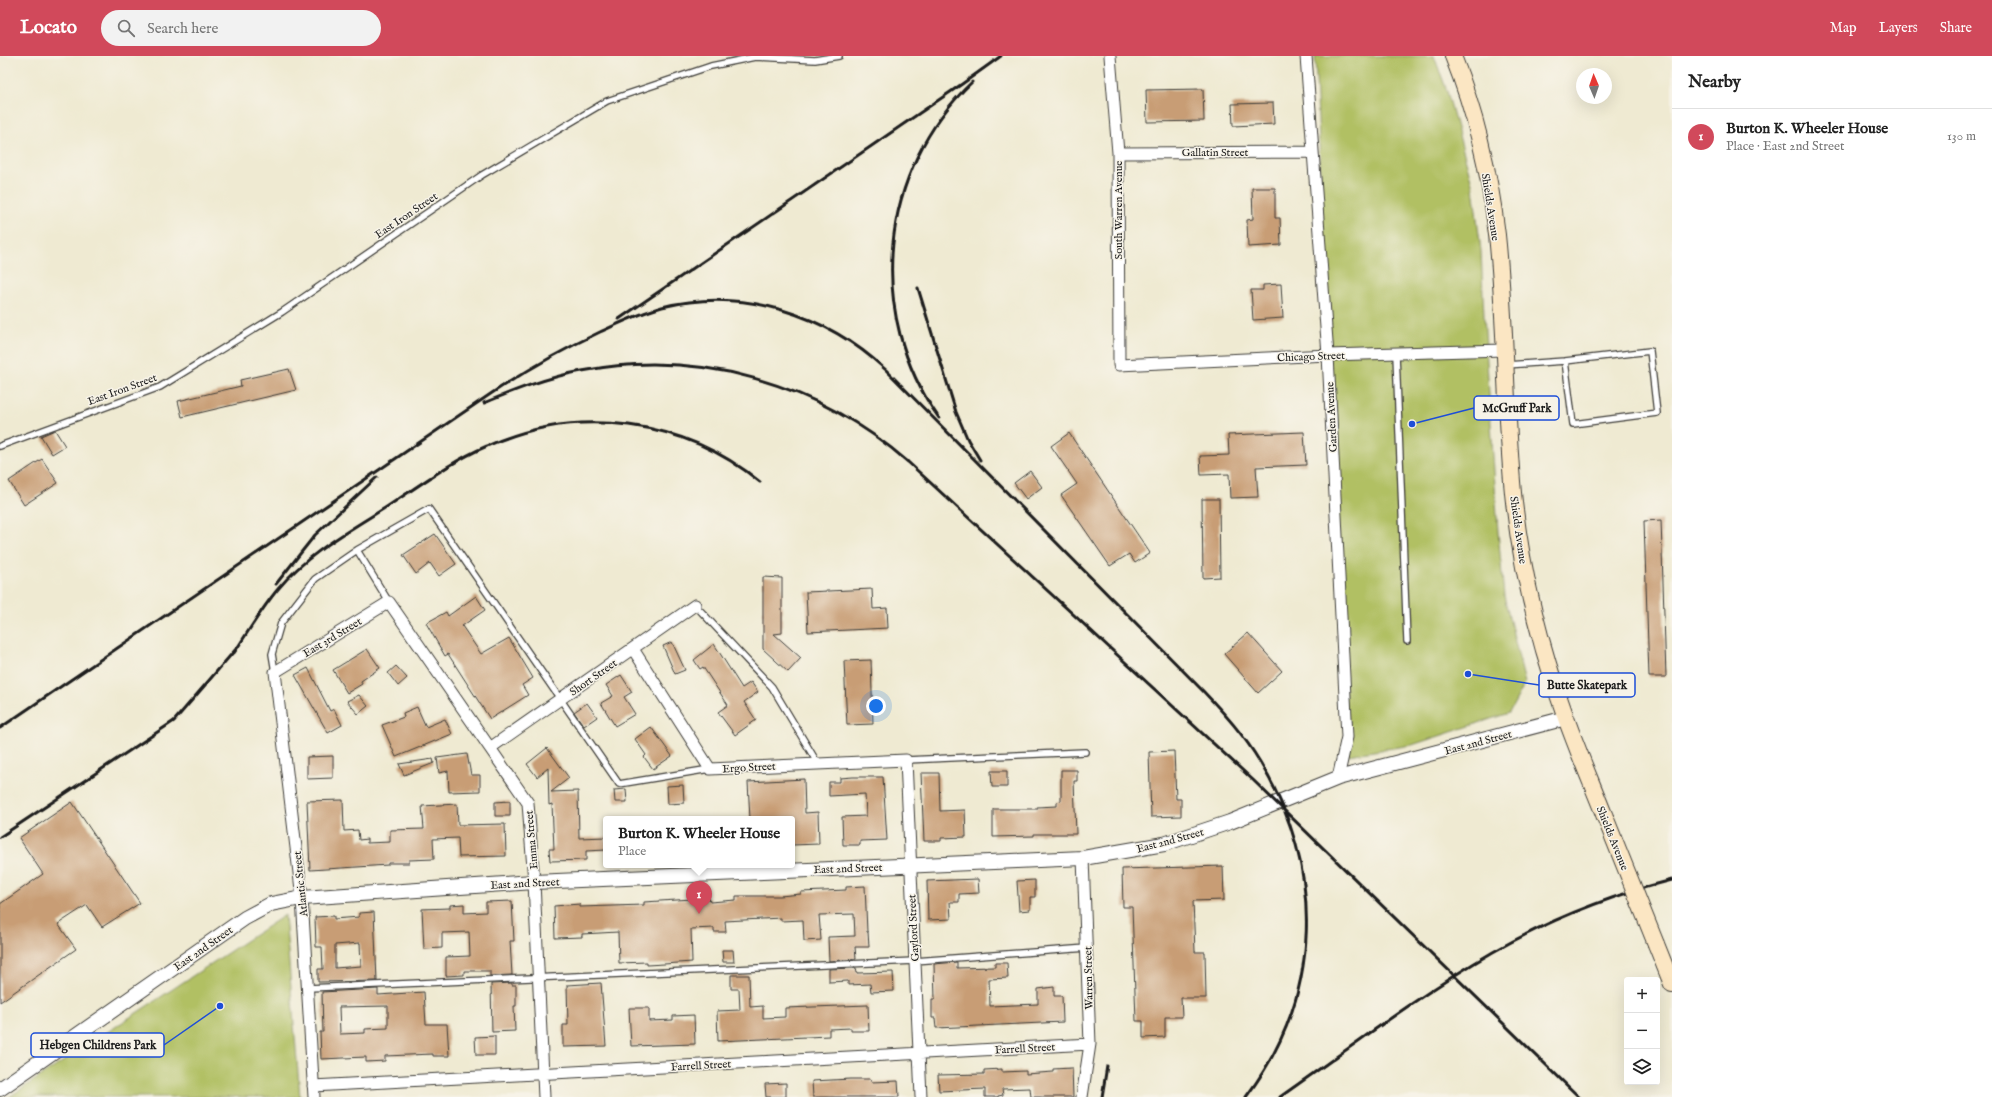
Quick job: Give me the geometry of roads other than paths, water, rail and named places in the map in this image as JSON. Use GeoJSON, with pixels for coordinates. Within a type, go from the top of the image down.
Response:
{"type":"FeatureCollection","features":[{"type":"Feature","properties":{"kind":"main road","name":"Shields Avenue"},"geometry":{"type":"LineString","coordinates":[[1453,56],[1477,134],[1491,195],[1497,235],[1514,494],[1523,564],[1539,631],[1566,718],[1672,984]]}},
{"type":"Feature","properties":{"kind":"street","name":"South Warren Avenue"},"geometry":{"type":"LineString","coordinates":[[1110,56],[1118,153],[1119,365]]}},
{"type":"Feature","properties":{"kind":"street","name":"Garden Avenue"},"geometry":{"type":"LineString","coordinates":[[1306,56],[1328,355],[1348,737],[1338,778]]}},
{"type":"Feature","properties":{"kind":"street","name":"Gallatin Street"},"geometry":{"type":"LineString","coordinates":[[1118,153],[1312,152]]}},
{"type":"Feature","properties":{"kind":"street","name":"Chicago Street"},"geometry":{"type":"LineString","coordinates":[[1119,365],[1328,355],[1396,354],[1504,358]]}},
{"type":"Feature","properties":{"kind":"street","name":"East 3rd Street"},"geometry":{"type":"LineString","coordinates":[[275,672],[389,602]]}},
{"type":"Feature","properties":{"kind":"street","name":"Emma Street"},"geometry":{"type":"LineString","coordinates":[[389,602],[528,803],[534,882],[544,1097]]}},
{"type":"Feature","properties":{"kind":"street","name":"Short Street"},"geometry":{"type":"LineString","coordinates":[[490,748],[560,701],[695,605]]}},
{"type":"Feature","properties":{"kind":"street","name":"Ergo Street"},"geometry":{"type":"LineString","coordinates":[[633,649],[710,769],[906,760]]}},
{"type":"Feature","properties":{"kind":"street","name":"Atlantic Street"},"geometry":{"type":"LineString","coordinates":[[275,672],[302,898],[313,1091]]}},
{"type":"Feature","properties":{"kind":"street","name":"East 2nd Street"},"geometry":{"type":"LineString","coordinates":[[0,1089],[245,918],[271,904],[302,898],[534,882],[1083,858],[1164,844],[1196,834],[1338,778],[1566,718]]}},
{"type":"Feature","properties":{"kind":"street","name":"Gaylord Street"},"geometry":{"type":"LineString","coordinates":[[906,760],[921,1097]]}},
{"type":"Feature","properties":{"kind":"street","name":"Warren Street"},"geometry":{"type":"LineString","coordinates":[[1082,1097],[1090,1044],[1088,948],[1083,858]]}},
{"type":"Feature","properties":{"kind":"street","name":"Farrell Street"},"geometry":{"type":"LineString","coordinates":[[313,1091],[544,1074],[1090,1044]]}},
{"type":"Feature","properties":{"kind":"lane","name":"East Iron Street"},"geometry":{"type":"LineString","coordinates":[[0,446],[160,387],[282,312],[482,175],[607,101],[710,66],[754,56],[815,60],[839,56]]}},
{"type":"Feature","properties":{"kind":"lane"},"geometry":{"type":"LineString","coordinates":[[1504,358],[1565,361],[1650,351],[1657,413],[1573,424],[1565,361]]}},
{"type":"Feature","properties":{"kind":"lane"},"geometry":{"type":"LineString","coordinates":[[1396,354],[1407,641]]}},
{"type":"Feature","properties":{"kind":"lane"},"geometry":{"type":"LineString","coordinates":[[275,672],[272,654],[281,624],[315,579],[356,550],[429,509],[560,701],[619,784],[710,769]]}},
{"type":"Feature","properties":{"kind":"lane"},"geometry":{"type":"LineString","coordinates":[[356,550],[389,602]]}},
{"type":"Feature","properties":{"kind":"lane"},"geometry":{"type":"LineString","coordinates":[[695,605],[772,686],[818,764]]}},
{"type":"Feature","properties":{"kind":"lane"},"geometry":{"type":"LineString","coordinates":[[906,760],[1085,752]]}},
{"type":"Feature","properties":{"kind":"lane"},"geometry":{"type":"LineString","coordinates":[[308,988],[539,979],[915,961],[1088,948]]}},
{"type":"Feature","properties":{"kind":"railway"},"geometry":{"type":"LineString","coordinates":[[619,319],[1001,56]]}},
{"type":"Feature","properties":{"kind":"railway"},"geometry":{"type":"LineString","coordinates":[[939,418],[915,377],[900,334],[892,289],[893,244],[901,200],[917,157],[941,117],[972,82]]}},
{"type":"Feature","properties":{"kind":"railway"},"geometry":{"type":"LineString","coordinates":[[918,288],[956,412],[968,440],[980,460]]}},
{"type":"Feature","properties":{"kind":"railway"},"geometry":{"type":"LineString","coordinates":[[0,728],[492,393],[558,353],[623,322],[662,307],[693,302],[723,301],[753,303],[782,310],[810,320],[837,334],[863,350],[886,370],[1203,691],[1233,725],[1260,762],[1281,803],[1296,846],[1304,889],[1306,932],[1301,975],[1290,1017],[1271,1058],[1246,1097]]}},
{"type":"Feature","properties":{"kind":"railway"},"geometry":{"type":"LineString","coordinates":[[484,403],[532,384],[582,371],[626,365],[670,365],[713,369],[756,379],[797,393],[836,412],[873,435],[908,462],[1253,780],[1579,1097]]}},
{"type":"Feature","properties":{"kind":"railway"},"geometry":{"type":"LineString","coordinates":[[234,653],[272,596],[302,564],[316,553],[344,533],[449,466],[487,446],[521,433],[557,425],[593,423],[629,425],[664,432],[698,444],[730,461],[760,482]]}},
{"type":"Feature","properties":{"kind":"railway"},"geometry":{"type":"LineString","coordinates":[[276,584],[315,535],[377,477]]}},
{"type":"Feature","properties":{"kind":"railway"},"geometry":{"type":"LineString","coordinates":[[0,837],[174,721],[236,649]]}},
{"type":"Feature","properties":{"kind":"railway"},"geometry":{"type":"LineString","coordinates":[[1280,1097],[1438,986],[1514,940],[1558,919],[1602,901],[1672,880]]}},
{"type":"Feature","properties":{"kind":"railway"},"geometry":{"type":"LineString","coordinates":[[1102,1097],[1107,1066]]}},
{"type":"Feature","properties":{"kind":"place","name":"McGruff Park"},"geometry":{"type":"Point","coordinates":[1412,424]}},
{"type":"Feature","properties":{"kind":"place","name":"Butte Skatepark"},"geometry":{"type":"Point","coordinates":[1468,674]}},
{"type":"Feature","properties":{"kind":"place","name":"Burton K. Wheeler House"},"geometry":{"type":"Point","coordinates":[699,914]}},
{"type":"Feature","properties":{"kind":"place","name":"Hebgen Childrens Park"},"geometry":{"type":"Point","coordinates":[220,1006]}}]}
